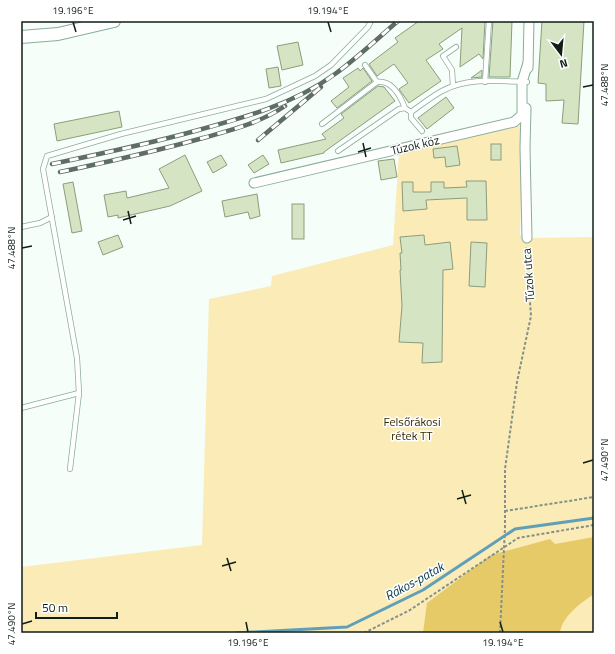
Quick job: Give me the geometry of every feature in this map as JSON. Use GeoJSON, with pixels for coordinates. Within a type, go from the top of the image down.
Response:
{"type":"FeatureCollection","features":[{"type":"Feature","properties":{"kind":"main road"},"geometry":{"type":"LineString","coordinates":[[21,36],[81,21]]}},
{"type":"Feature","properties":{"kind":"main road"},"geometry":{"type":"LineString","coordinates":[[21,36],[58,34],[114,21]]}},
{"type":"Feature","properties":{"kind":"street","name":"Túzok utca"},"geometry":{"type":"LineString","coordinates":[[527,238],[524,82],[528,63],[529,21]]}},
{"type":"Feature","properties":{"kind":"street","name":"Túzok köz"},"geometry":{"type":"LineString","coordinates":[[254,183],[514,122],[522,115],[524,82]]}},
{"type":"Feature","properties":{"kind":"lane"},"geometry":{"type":"LineString","coordinates":[[70,469],[79,392],[77,358],[43,169],[47,156],[121,134],[266,100],[315,76],[331,65],[368,27],[371,21]]}},
{"type":"Feature","properties":{"kind":"lane"},"geometry":{"type":"LineString","coordinates":[[485,82],[489,21]]}},
{"type":"Feature","properties":{"kind":"lane"},"geometry":{"type":"LineString","coordinates":[[453,86],[452,70],[443,56],[456,47]]}},
{"type":"Feature","properties":{"kind":"lane"},"geometry":{"type":"LineString","coordinates":[[365,65],[377,82]]}},
{"type":"Feature","properties":{"kind":"lane"},"geometry":{"type":"LineString","coordinates":[[322,124],[377,82],[384,81],[389,84],[403,102],[405,108],[411,112]]}},
{"type":"Feature","properties":{"kind":"lane"},"geometry":{"type":"LineString","coordinates":[[411,112],[442,91],[467,82],[524,82]]}},
{"type":"Feature","properties":{"kind":"lane"},"geometry":{"type":"LineString","coordinates":[[338,151],[399,109],[405,108]]}},
{"type":"Feature","properties":{"kind":"lane"},"geometry":{"type":"LineString","coordinates":[[411,112],[411,118],[422,130]]}},
{"type":"Feature","properties":{"kind":"lane"},"geometry":{"type":"LineString","coordinates":[[21,227],[40,223],[52,217]]}},
{"type":"Feature","properties":{"kind":"lane"},"geometry":{"type":"LineString","coordinates":[[21,408],[79,392]]}},
{"type":"Feature","properties":{"kind":"path","name":"Túzok utca"},"geometry":{"type":"LineString","coordinates":[[503,547],[505,527],[505,469],[517,382],[531,316],[526,246],[527,238]]}},
{"type":"Feature","properties":{"kind":"path"},"geometry":{"type":"LineString","coordinates":[[505,511],[594,497]]}},
{"type":"Feature","properties":{"kind":"path"},"geometry":{"type":"LineString","coordinates":[[364,633],[410,610],[518,538],[594,525]]}},
{"type":"Feature","properties":{"kind":"path"},"geometry":{"type":"LineString","coordinates":[[500,633],[503,547]]}},
{"type":"Feature","properties":{"kind":"green space","name":"Felsőrákosi rétek TT"},"geometry":{"type":"Polygon","coordinates":[[[523,125],[520,235],[532,238],[594,237],[594,633],[21,633],[21,567],[202,545],[209,299],[271,286],[272,276],[393,245],[399,152],[523,125]]]}},
{"type":"Feature","properties":{"kind":"shaded area"},"geometry":{"type":"Polygon","coordinates":[[[594,537],[594,594],[573,610],[564,621],[560,633],[423,633],[427,603],[491,555],[550,539],[555,544],[594,537]]]}},
{"type":"Feature","properties":{"kind":"building"},"geometry":{"type":"Polygon","coordinates":[[[419,21],[485,21],[483,59],[479,54],[460,67],[462,28],[439,44],[443,49],[426,60],[441,81],[409,103],[399,89],[408,83],[394,64],[377,76],[369,64],[398,42],[395,38],[419,21]]]}},
{"type":"Feature","properties":{"kind":"building"},"geometry":{"type":"Polygon","coordinates":[[[493,21],[512,21],[510,77],[489,77],[493,21]]]}},
{"type":"Feature","properties":{"kind":"building"},"geometry":{"type":"Polygon","coordinates":[[[542,21],[584,21],[578,124],[562,123],[564,100],[546,101],[546,84],[538,83],[542,21]]]}},
{"type":"Feature","properties":{"kind":"building"},"geometry":{"type":"Polygon","coordinates":[[[298,42],[303,65],[282,70],[277,46],[298,42]]]}},
{"type":"Feature","properties":{"kind":"building"},"geometry":{"type":"Polygon","coordinates":[[[278,67],[281,86],[269,88],[266,69],[278,67]]]}},
{"type":"Feature","properties":{"kind":"building"},"geometry":{"type":"Polygon","coordinates":[[[358,68],[360,71],[363,68],[372,81],[337,108],[331,101],[349,87],[343,78],[358,68]]]}},
{"type":"Feature","properties":{"kind":"building"},"geometry":{"type":"Polygon","coordinates":[[[482,70],[482,77],[471,78],[482,70]]]}},
{"type":"Feature","properties":{"kind":"building"},"geometry":{"type":"Polygon","coordinates":[[[378,86],[384,87],[395,101],[324,153],[281,163],[278,150],[326,139],[322,134],[344,118],[341,114],[378,86]]]}},
{"type":"Feature","properties":{"kind":"building"},"geometry":{"type":"Polygon","coordinates":[[[446,97],[454,108],[427,129],[418,118],[446,97]]]}},
{"type":"Feature","properties":{"kind":"building"},"geometry":{"type":"Polygon","coordinates":[[[119,111],[122,127],[57,141],[54,124],[119,111]]]}},
{"type":"Feature","properties":{"kind":"building"},"geometry":{"type":"Polygon","coordinates":[[[491,144],[501,144],[501,160],[491,160],[491,144]]]}},
{"type":"Feature","properties":{"kind":"building"},"geometry":{"type":"Polygon","coordinates":[[[457,146],[460,165],[446,167],[445,157],[434,158],[433,149],[457,146]]]}},
{"type":"Feature","properties":{"kind":"building"},"geometry":{"type":"Polygon","coordinates":[[[185,155],[202,191],[170,206],[118,218],[118,215],[108,217],[104,195],[126,191],[127,198],[169,188],[159,169],[185,155]]]}},
{"type":"Feature","properties":{"kind":"building"},"geometry":{"type":"Polygon","coordinates":[[[221,155],[227,165],[213,173],[207,162],[221,155]]]}},
{"type":"Feature","properties":{"kind":"building"},"geometry":{"type":"Polygon","coordinates":[[[263,155],[269,164],[254,173],[248,165],[263,155]]]}},
{"type":"Feature","properties":{"kind":"building"},"geometry":{"type":"Polygon","coordinates":[[[394,159],[397,177],[381,180],[378,161],[394,159]]]}},
{"type":"Feature","properties":{"kind":"building"},"geometry":{"type":"Polygon","coordinates":[[[466,181],[486,181],[487,220],[467,220],[467,198],[426,200],[427,209],[403,211],[402,182],[413,182],[413,192],[431,192],[431,182],[444,182],[444,188],[467,187],[466,181]]]}},
{"type":"Feature","properties":{"kind":"building"},"geometry":{"type":"Polygon","coordinates":[[[73,182],[82,231],[72,233],[63,184],[73,182]]]}},
{"type":"Feature","properties":{"kind":"building"},"geometry":{"type":"Polygon","coordinates":[[[257,194],[260,216],[250,219],[248,212],[225,217],[222,201],[257,194]]]}},
{"type":"Feature","properties":{"kind":"building"},"geometry":{"type":"Polygon","coordinates":[[[292,204],[304,204],[304,239],[292,239],[292,204]]]}},
{"type":"Feature","properties":{"kind":"building"},"geometry":{"type":"Polygon","coordinates":[[[118,235],[123,247],[103,255],[98,242],[118,235]]]}},
{"type":"Feature","properties":{"kind":"building"},"geometry":{"type":"Polygon","coordinates":[[[424,235],[425,245],[450,242],[453,269],[443,270],[442,362],[422,363],[423,343],[399,342],[402,306],[400,253],[402,253],[400,237],[424,235]]]}},
{"type":"Feature","properties":{"kind":"building"},"geometry":{"type":"Polygon","coordinates":[[[471,242],[487,243],[485,287],[469,286],[471,242]]]}},
{"type":"Feature","properties":{"kind":"waterway","name":"Rákos-patak"},"geometry":{"type":"LineString","coordinates":[[235,633],[347,627],[423,590],[515,529],[594,518]]}},
{"type":"Feature","properties":{"kind":"railway"},"geometry":{"type":"LineString","coordinates":[[52,164],[177,136],[250,115],[285,102],[303,94],[335,74],[398,21]]}},
{"type":"Feature","properties":{"kind":"railway"},"geometry":{"type":"LineString","coordinates":[[258,140],[321,87]]}},
{"type":"Feature","properties":{"kind":"railway"},"geometry":{"type":"LineString","coordinates":[[60,172],[150,152],[224,132],[266,117],[285,106]]}}]}
